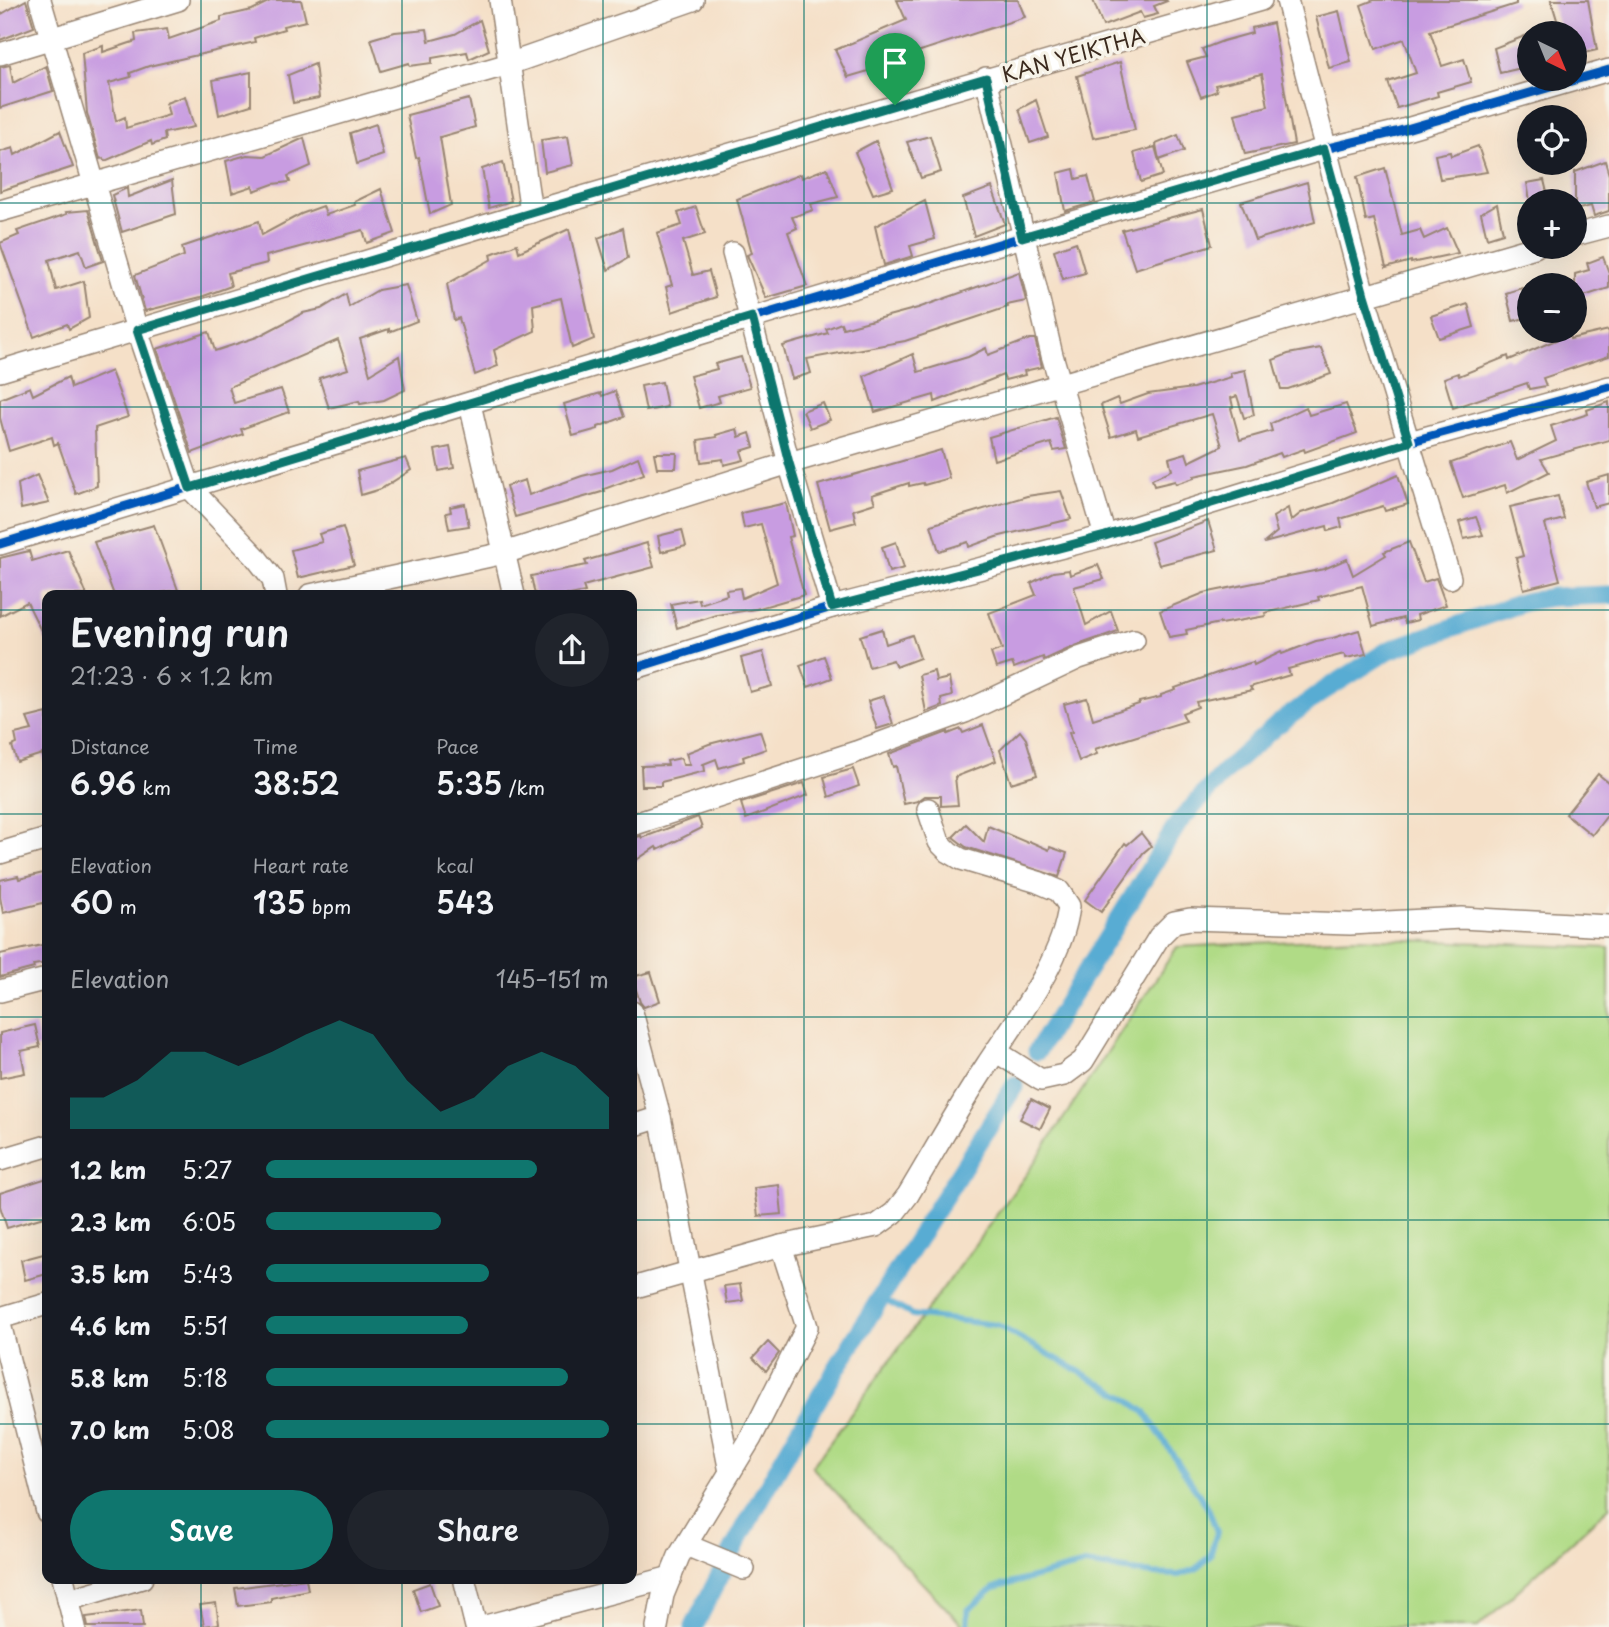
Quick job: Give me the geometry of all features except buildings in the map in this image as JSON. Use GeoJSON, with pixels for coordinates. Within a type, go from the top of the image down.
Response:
{"type":"FeatureCollection","features":[{"type":"Feature","properties":{"kind":"street"},"geometry":{"type":"LineString","coordinates":[[40,0],[92,184],[190,488],[255,556],[272,579],[275,590]]}},
{"type":"Feature","properties":{"kind":"street"},"geometry":{"type":"LineString","coordinates":[[0,54],[178,0]]}},
{"type":"Feature","properties":{"kind":"street"},"geometry":{"type":"LineString","coordinates":[[500,0],[531,212]]}},
{"type":"Feature","properties":{"kind":"street"},"geometry":{"type":"LineString","coordinates":[[0,211],[509,64],[693,0]]}},
{"type":"Feature","properties":{"kind":"street","name":"KAN YEIKTHA"},"geometry":{"type":"LineString","coordinates":[[0,371],[986,78],[1261,0]]}},
{"type":"Feature","properties":{"kind":"street"},"geometry":{"type":"LineString","coordinates":[[1287,0],[1364,295],[1450,578]]}},
{"type":"Feature","properties":{"kind":"street"},"geometry":{"type":"LineString","coordinates":[[0,544],[1022,237],[1609,70]]}},
{"type":"Feature","properties":{"kind":"street"},"geometry":{"type":"LineString","coordinates":[[986,78],[1022,237],[1060,384],[1105,536]]}},
{"type":"Feature","properties":{"kind":"street"},"geometry":{"type":"LineString","coordinates":[[1587,232],[1609,226]]}},
{"type":"Feature","properties":{"kind":"street"},"geometry":{"type":"LineString","coordinates":[[333,590],[504,553],[789,463],[1517,252]]}},
{"type":"Feature","properties":{"kind":"street"},"geometry":{"type":"LineString","coordinates":[[733,253],[789,463],[832,607]]}},
{"type":"Feature","properties":{"kind":"street"},"geometry":{"type":"LineString","coordinates":[[637,667],[832,607],[1105,536],[1409,442],[1609,387]]}},
{"type":"Feature","properties":{"kind":"street"},"geometry":{"type":"LineString","coordinates":[[470,404],[513,590]]}},
{"type":"Feature","properties":{"kind":"street"},"geometry":{"type":"LineString","coordinates":[[637,823],[856,752],[941,721],[1079,658],[1134,640]]}},
{"type":"Feature","properties":{"kind":"street"},"geometry":{"type":"LineString","coordinates":[[637,1287],[781,1246],[876,1226],[894,1213],[908,1195],[986,1065],[997,1052],[1046,969],[1067,925],[1069,906],[1059,891],[961,859],[949,852],[939,842],[928,809]]}},
{"type":"Feature","properties":{"kind":"street"},"geometry":{"type":"LineString","coordinates":[[0,853],[42,840]]}},
{"type":"Feature","properties":{"kind":"street"},"geometry":{"type":"LineString","coordinates":[[997,1052],[1041,1080],[1064,1075],[1083,1061],[1159,937],[1174,922],[1190,919],[1350,924],[1461,918],[1609,926]]}},
{"type":"Feature","properties":{"kind":"street"},"geometry":{"type":"LineString","coordinates":[[0,991],[42,980]]}},
{"type":"Feature","properties":{"kind":"street"},"geometry":{"type":"LineString","coordinates":[[637,1031],[660,1117],[730,1472]]}},
{"type":"Feature","properties":{"kind":"street"},"geometry":{"type":"LineString","coordinates":[[637,1124],[660,1117]]}},
{"type":"Feature","properties":{"kind":"street"},"geometry":{"type":"LineString","coordinates":[[0,1160],[42,1147]]}},
{"type":"Feature","properties":{"kind":"street"},"geometry":{"type":"LineString","coordinates":[[657,1627],[663,1595],[671,1577],[694,1548],[730,1472],[751,1438],[807,1327],[781,1246]]}},
{"type":"Feature","properties":{"kind":"street"},"geometry":{"type":"LineString","coordinates":[[0,1318],[42,1305]]}},
{"type":"Feature","properties":{"kind":"street"},"geometry":{"type":"LineString","coordinates":[[0,1324],[40,1452]]}},
{"type":"Feature","properties":{"kind":"street"},"geometry":{"type":"LineString","coordinates":[[694,1548],[744,1569]]}},
{"type":"Feature","properties":{"kind":"street"},"geometry":{"type":"LineString","coordinates":[[482,1627],[671,1577]]}},
{"type":"Feature","properties":{"kind":"street"},"geometry":{"type":"LineString","coordinates":[[64,1584],[75,1627]]}},
{"type":"Feature","properties":{"kind":"street"},"geometry":{"type":"LineString","coordinates":[[68,1600],[122,1584]]}},
{"type":"Feature","properties":{"kind":"street"},"geometry":{"type":"LineString","coordinates":[[465,1584],[476,1627]]}},
{"type":"Feature","properties":{"kind":"green space"},"geometry":{"type":"Polygon","coordinates":[[[1356,938],[1609,948],[1609,1507],[1478,1627],[964,1627],[812,1467],[1028,1172],[1177,947],[1356,938]]]}},
{"type":"Feature","properties":{"kind":"waterway"},"geometry":{"type":"LineString","coordinates":[[1037,1051],[1179,822],[1224,772],[1277,725],[1322,692],[1389,650],[1524,602],[1552,597],[1609,595]]}},
{"type":"Feature","properties":{"kind":"waterway"},"geometry":{"type":"LineString","coordinates":[[694,1627],[729,1557],[806,1419],[1015,1085]]}},
{"type":"Feature","properties":{"kind":"waterway"},"geometry":{"type":"LineString","coordinates":[[881,1298],[912,1315],[997,1325],[1123,1396],[1145,1412],[1209,1510],[1217,1532],[1210,1556],[1196,1569],[1179,1575],[1153,1574],[1085,1564],[994,1588],[968,1610],[967,1627]]}},
{"type":"Feature","properties":{"kind":"cycle path"},"geometry":{"type":"LineString","coordinates":[[0,544],[1022,237],[1609,70]]}},
{"type":"Feature","properties":{"kind":"cycle path"},"geometry":{"type":"LineString","coordinates":[[637,667],[832,607],[1105,536],[1409,442],[1609,387]]}},
{"type":"Feature","properties":{"kind":"route"},"geometry":{"type":"LineString","coordinates":[[986,78],[1022,237],[1324,149],[1364,295],[1409,442],[1105,536],[832,607],[789,463],[752,317],[190,488],[137,330],[895,105],[986,78]]}}]}
